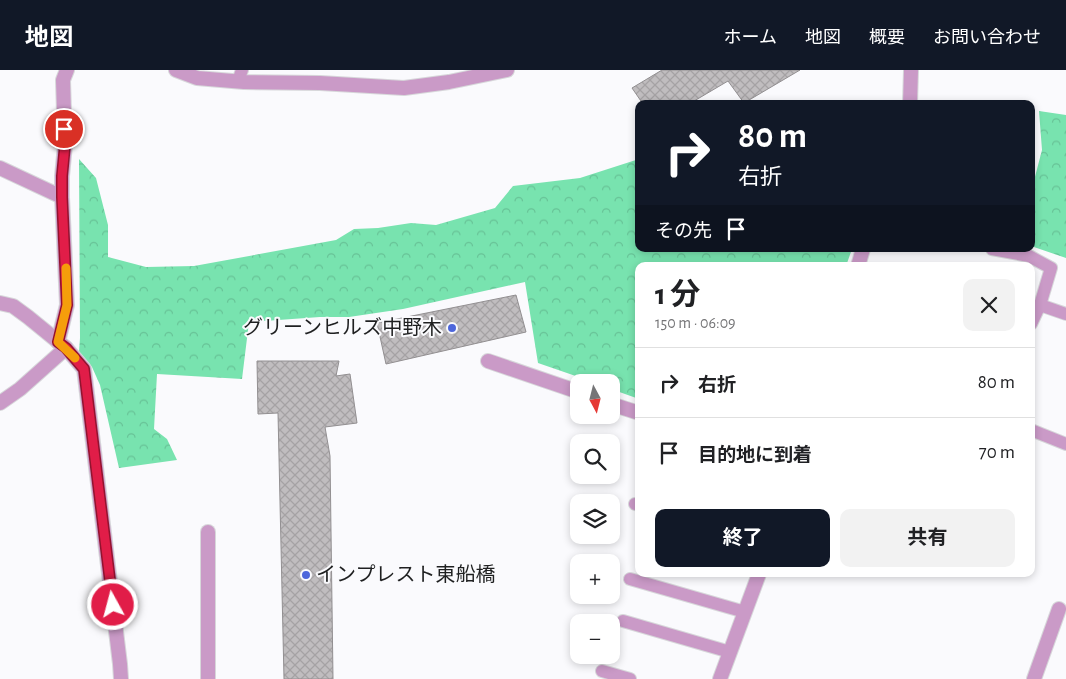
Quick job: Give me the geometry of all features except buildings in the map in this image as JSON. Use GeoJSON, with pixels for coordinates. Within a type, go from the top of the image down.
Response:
{"type":"FeatureCollection","features":[{"type":"Feature","properties":{"kind":"street"},"geometry":{"type":"LineString","coordinates":[[0,403],[20,389],[62,345],[67,305],[62,176],[65,145],[63,80],[67,70]]}},
{"type":"Feature","properties":{"kind":"street"},"geometry":{"type":"LineString","coordinates":[[176,70],[197,78],[240,76],[404,88],[451,76],[507,70]]}},
{"type":"Feature","properties":{"kind":"street"},"geometry":{"type":"LineString","coordinates":[[910,100],[911,70]]}},
{"type":"Feature","properties":{"kind":"street"},"geometry":{"type":"LineString","coordinates":[[0,168],[62,197]]}},
{"type":"Feature","properties":{"kind":"street"},"geometry":{"type":"LineString","coordinates":[[0,303],[13,306],[62,345],[84,369],[121,679]]}},
{"type":"Feature","properties":{"kind":"street"},"geometry":{"type":"LineString","coordinates":[[488,361],[570,389]]}},
{"type":"Feature","properties":{"kind":"street"},"geometry":{"type":"LineString","coordinates":[[620,407],[635,412]]}},
{"type":"Feature","properties":{"kind":"street"},"geometry":{"type":"LineString","coordinates":[[208,532],[208,679]]}},
{"type":"Feature","properties":{"kind":"street"},"geometry":{"type":"LineString","coordinates":[[720,679],[758,577]]}},
{"type":"Feature","properties":{"kind":"street"},"geometry":{"type":"LineString","coordinates":[[1034,679],[1059,609]]}},
{"type":"Feature","properties":{"kind":"lane"},"geometry":{"type":"LineString","coordinates":[[1008,252],[1029,256],[1051,268],[1035,316]]}},
{"type":"Feature","properties":{"kind":"lane"},"geometry":{"type":"LineString","coordinates":[[1040,305],[1066,314]]}},
{"type":"Feature","properties":{"kind":"lane"},"geometry":{"type":"LineString","coordinates":[[1035,432],[1066,444]]}},
{"type":"Feature","properties":{"kind":"lane"},"geometry":{"type":"LineString","coordinates":[[630,579],[745,612]]}},
{"type":"Feature","properties":{"kind":"lane"},"geometry":{"type":"LineString","coordinates":[[624,622],[730,652]]}},
{"type":"Feature","properties":{"kind":"lane"},"geometry":{"type":"LineString","coordinates":[[602,671],[630,679]]}},
{"type":"Feature","properties":{"kind":"green space"},"geometry":{"type":"Polygon","coordinates":[[[1039,111],[1066,115],[1066,258],[1035,247],[1035,177],[1042,150],[1039,111]]]}},
{"type":"Feature","properties":{"kind":"green space"},"geometry":{"type":"Polygon","coordinates":[[[79,159],[96,178],[108,225],[108,257],[146,267],[194,266],[336,240],[354,229],[378,228],[411,223],[436,225],[495,208],[513,186],[580,178],[635,160],[635,252],[851,252],[847,262],[635,262],[635,398],[620,392],[620,374],[570,374],[538,363],[525,282],[403,309],[349,317],[249,322],[242,379],[157,374],[154,429],[167,439],[177,460],[119,468],[100,385],[92,367],[79,352],[79,159]]]}},
{"type":"Feature","properties":{"kind":"slow traffic"},"geometry":{"type":"LineString","coordinates":[[66,268],[67,305],[58,342],[75,358]]}},
{"type":"Feature","properties":{"kind":"place","name":"グリーンヒルズ中野木"},"geometry":{"type":"Point","coordinates":[452,328]}},
{"type":"Feature","properties":{"kind":"place","name":"インプレスト東船橋"},"geometry":{"type":"Point","coordinates":[306,575]}},
{"type":"Feature","properties":{"kind":"route"},"geometry":{"type":"LineString","coordinates":[[64,129],[62,197],[67,305],[58,342],[66,348],[84,369],[113,605]]}}]}
